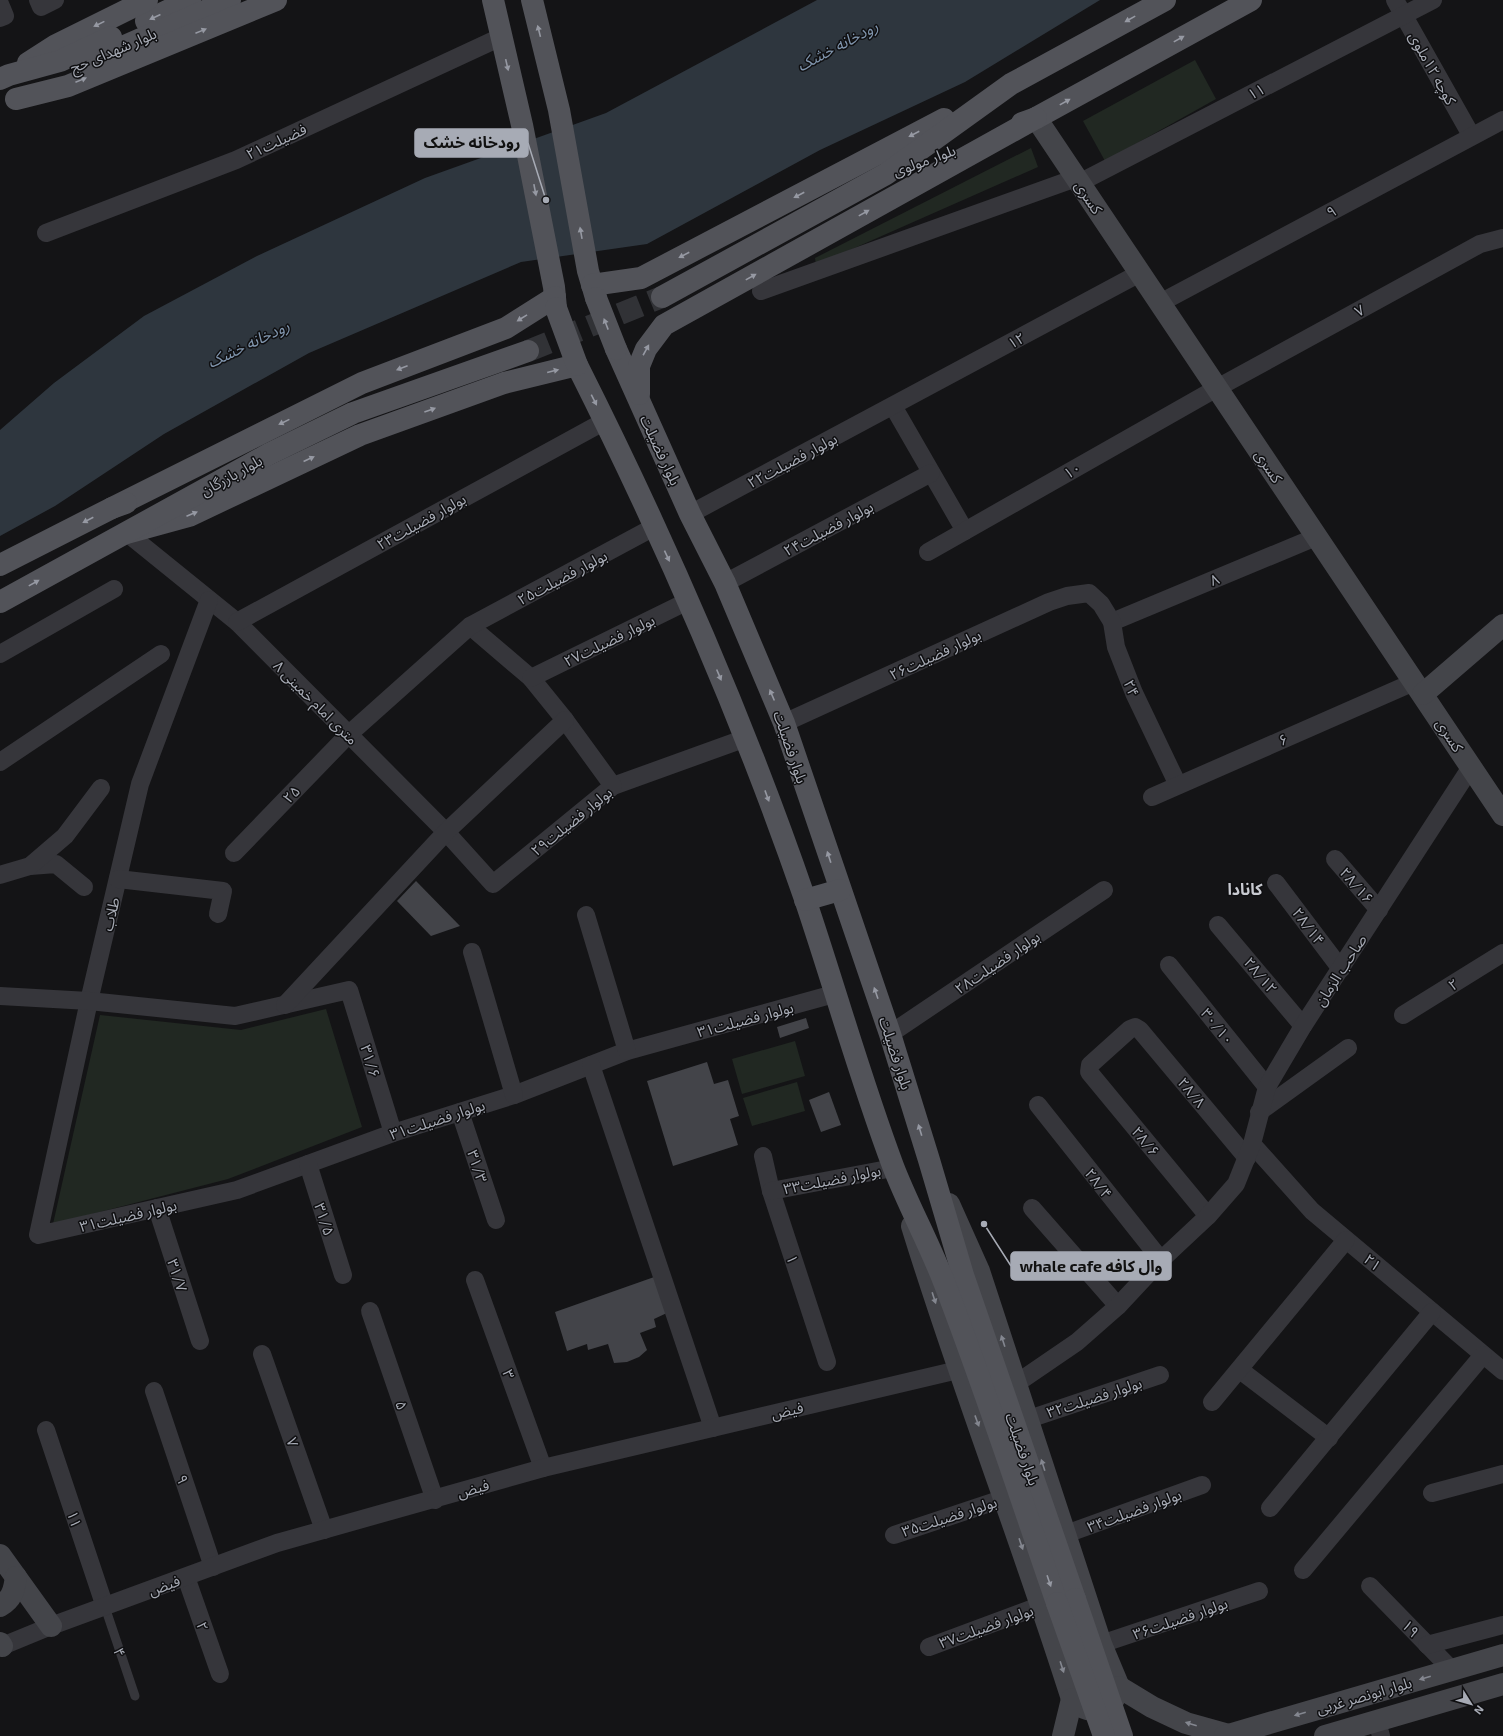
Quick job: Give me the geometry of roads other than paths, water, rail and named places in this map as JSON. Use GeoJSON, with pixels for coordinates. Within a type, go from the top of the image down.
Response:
{"type":"FeatureCollection","features":[{"type":"Feature","properties":{"kind":"main road"},"geometry":{"type":"LineString","coordinates":[[4,77],[56,45],[147,0]]}},
{"type":"Feature","properties":{"kind":"main road","name":"بلوار شهدای حج"},"geometry":{"type":"LineString","coordinates":[[4,77],[60,61],[190,0]]}},
{"type":"Feature","properties":{"kind":"main road","name":"بلوار شهدای حج"},"geometry":{"type":"LineString","coordinates":[[8,103],[53,77],[230,0]]}},
{"type":"Feature","properties":{"kind":"main road"},"geometry":{"type":"LineString","coordinates":[[8,103],[68,86],[276,0]]}},
{"type":"Feature","properties":{"kind":"main road","name":"بلوار فضیلت"},"geometry":{"type":"LineString","coordinates":[[493,0],[500,37],[522,125],[555,297],[577,365],[605,421],[688,601],[746,738],[805,900],[834,994],[893,1168],[958,1370],[1042,1605],[1072,1700]]}},
{"type":"Feature","properties":{"kind":"main road","name":"بلوار فضیلت"},"geometry":{"type":"LineString","coordinates":[[532,0],[559,110],[592,285],[616,349],[639,402],[690,514],[725,583],[784,723],[890,1034],[929,1160],[953,1278],[1104,1736]]}},
{"type":"Feature","properties":{"kind":"main road","name":"بلوار مولوی"},"geometry":{"type":"LineString","coordinates":[[886,174],[1011,84],[1165,0]]}},
{"type":"Feature","properties":{"kind":"main road","name":"بلوار مولوی"},"geometry":{"type":"LineString","coordinates":[[886,174],[1036,118],[1251,0]]}},
{"type":"Feature","properties":{"kind":"main road"},"geometry":{"type":"LineString","coordinates":[[592,285],[641,278],[1011,84]]}},
{"type":"Feature","properties":{"kind":"main road"},"geometry":{"type":"LineString","coordinates":[[639,402],[639,366],[646,349],[664,325],[1036,118]]}},
{"type":"Feature","properties":{"kind":"main road","name":"کسری"},"geometry":{"type":"LineString","coordinates":[[1036,118],[1503,815]]}},
{"type":"Feature","properties":{"kind":"main road"},"geometry":{"type":"LineString","coordinates":[[662,297],[886,174]]}},
{"type":"Feature","properties":{"kind":"main road"},"geometry":{"type":"LineString","coordinates":[[112,508],[362,383],[506,328],[555,297]]}},
{"type":"Feature","properties":{"kind":"main road"},"geometry":{"type":"LineString","coordinates":[[270,454],[353,413],[528,351]]}},
{"type":"Feature","properties":{"kind":"main road"},"geometry":{"type":"LineString","coordinates":[[127,533],[189,516],[360,436],[504,383],[577,365]]}},
{"type":"Feature","properties":{"kind":"main road","name":"بلوار بازرگان"},"geometry":{"type":"LineString","coordinates":[[0,565],[112,508],[270,454]]}},
{"type":"Feature","properties":{"kind":"main road","name":"بلوار بازرگان"},"geometry":{"type":"LineString","coordinates":[[0,602],[270,454]]}},
{"type":"Feature","properties":{"kind":"main road"},"geometry":{"type":"LineString","coordinates":[[1418,688],[1503,624]]}},
{"type":"Feature","properties":{"kind":"main road"},"geometry":{"type":"LineString","coordinates":[[805,900],[840,890]]}},
{"type":"Feature","properties":{"kind":"main road","name":"بلوار فضیلت"},"geometry":{"type":"LineString","coordinates":[[929,1160],[979,1271],[1029,1419],[1101,1644],[1119,1687]]}},
{"type":"Feature","properties":{"kind":"main road","name":"بلوار فضیلت"},"geometry":{"type":"LineString","coordinates":[[893,1168],[953,1278],[1122,1736]]}},
{"type":"Feature","properties":{"kind":"main road"},"geometry":{"type":"LineString","coordinates":[[0,1555],[51,1626]]}},
{"type":"Feature","properties":{"kind":"main road"},"geometry":{"type":"LineString","coordinates":[[0,1606],[8,1601],[14,1590],[16,1577]]}},
{"type":"Feature","properties":{"kind":"main road","name":"بلوار ابونصر غربی"},"geometry":{"type":"LineString","coordinates":[[1227,1735],[1503,1655]]}},
{"type":"Feature","properties":{"kind":"main road","name":"بلوار ابونصر غربی"},"geometry":{"type":"LineString","coordinates":[[1325,1736],[1379,1728],[1503,1684]]}},
{"type":"Feature","properties":{"kind":"main road"},"geometry":{"type":"LineString","coordinates":[[1072,1700],[1078,1706],[1086,1710],[1104,1708],[1112,1703],[1117,1696],[1119,1687],[1152,1707],[1186,1723],[1227,1735]]}},
{"type":"Feature","properties":{"kind":"main road"},"geometry":{"type":"LineString","coordinates":[[1063,1736],[1072,1700]]}},
{"type":"Feature","properties":{"kind":"street"},"geometry":{"type":"LineString","coordinates":[[38,0],[41,7],[55,0]]}},
{"type":"Feature","properties":{"kind":"street","name":"۱۱"},"geometry":{"type":"LineString","coordinates":[[761,291],[1078,180],[1399,8],[1433,0]]}},
{"type":"Feature","properties":{"kind":"street"},"geometry":{"type":"LineString","coordinates":[[0,4],[5,16],[0,18]]}},
{"type":"Feature","properties":{"kind":"street","name":"کوچه ۱۲ملوی"},"geometry":{"type":"LineString","coordinates":[[1399,8],[1471,136]]}},
{"type":"Feature","properties":{"kind":"street","name":"فضیلت۲۱"},"geometry":{"type":"LineString","coordinates":[[46,233],[236,160],[500,37]]}},
{"type":"Feature","properties":{"kind":"street","name":"۹"},"geometry":{"type":"LineString","coordinates":[[1160,302],[1503,120]]}},
{"type":"Feature","properties":{"kind":"street","name":"۷"},"geometry":{"type":"LineString","coordinates":[[1217,388],[1480,244],[1503,238]]}},
{"type":"Feature","properties":{"kind":"street","name":"۱۲"},"geometry":{"type":"LineString","coordinates":[[893,406],[1140,273]]}},
{"type":"Feature","properties":{"kind":"street","name":"۱۰"},"geometry":{"type":"LineString","coordinates":[[928,552],[1217,388]]}},
{"type":"Feature","properties":{"kind":"street"},"geometry":{"type":"LineString","coordinates":[[893,406],[965,531]]}},
{"type":"Feature","properties":{"kind":"street","name":"بولوار فضیلت۲۲"},"geometry":{"type":"LineString","coordinates":[[690,514],[893,406]]}},
{"type":"Feature","properties":{"kind":"street","name":"بولوار فضیلت۲۳"},"geometry":{"type":"LineString","coordinates":[[237,622],[605,421]]}},
{"type":"Feature","properties":{"kind":"street","name":"بولوار فضیلت۲۴"},"geometry":{"type":"LineString","coordinates":[[725,583],[931,473]]}},
{"type":"Feature","properties":{"kind":"street","name":"بولوار فضیلت۲۵"},"geometry":{"type":"LineString","coordinates":[[348,735],[470,626],[654,527]]}},
{"type":"Feature","properties":{"kind":"street","name":"۸ متری امام خمینی"},"geometry":{"type":"LineString","coordinates":[[127,533],[237,622],[446,832],[493,884]]}},
{"type":"Feature","properties":{"kind":"street","name":"۸"},"geometry":{"type":"LineString","coordinates":[[1112,622],[1316,537]]}},
{"type":"Feature","properties":{"kind":"street"},"geometry":{"type":"LineString","coordinates":[[0,654],[114,589]]}},
{"type":"Feature","properties":{"kind":"street","name":"۲۴"},"geometry":{"type":"LineString","coordinates":[[1089,593],[1101,604],[1112,622],[1116,647],[1134,693],[1178,785]]}},
{"type":"Feature","properties":{"kind":"street","name":"بولوار فضیلت۲۶"},"geometry":{"type":"LineString","coordinates":[[784,723],[1049,602],[1072,595],[1089,593]]}},
{"type":"Feature","properties":{"kind":"street","name":"طلاب"},"geometry":{"type":"LineString","coordinates":[[38,1235],[89,1001],[140,784],[209,600]]}},
{"type":"Feature","properties":{"kind":"street","name":"بولوار فضیلت۲۷"},"geometry":{"type":"LineString","coordinates":[[531,678],[688,601]]}},
{"type":"Feature","properties":{"kind":"street"},"geometry":{"type":"LineString","coordinates":[[470,626],[531,678],[565,720],[613,786]]}},
{"type":"Feature","properties":{"kind":"street"},"geometry":{"type":"LineString","coordinates":[[0,762],[161,654]]}},
{"type":"Feature","properties":{"kind":"street","name":"۶"},"geometry":{"type":"LineString","coordinates":[[1152,797],[1178,785],[1418,688]]}},
{"type":"Feature","properties":{"kind":"street"},"geometry":{"type":"LineString","coordinates":[[0,996],[89,1001],[236,1016],[285,1005],[446,832],[565,720]]}},
{"type":"Feature","properties":{"kind":"street","name":"۲۵"},"geometry":{"type":"LineString","coordinates":[[234,853],[348,735]]}},
{"type":"Feature","properties":{"kind":"street","name":"بولوار فضیلت۲۹"},"geometry":{"type":"LineString","coordinates":[[493,884],[613,786],[746,738]]}},
{"type":"Feature","properties":{"kind":"street","name":"صاحب الزمان"},"geometry":{"type":"LineString","coordinates":[[1017,1383],[1077,1342],[1118,1306],[1160,1260],[1208,1216],[1236,1184],[1250,1151],[1259,1112],[1267,1087],[1303,1026],[1342,969],[1471,767]]}},
{"type":"Feature","properties":{"kind":"street"},"geometry":{"type":"LineString","coordinates":[[30,866],[65,836],[101,788]]}},
{"type":"Feature","properties":{"kind":"street"},"geometry":{"type":"LineString","coordinates":[[56,864],[65,836]]}},
{"type":"Feature","properties":{"kind":"street","name":"۲۸/۱۶"},"geometry":{"type":"LineString","coordinates":[[1335,859],[1379,910]]}},
{"type":"Feature","properties":{"kind":"street"},"geometry":{"type":"LineString","coordinates":[[0,875],[30,866],[56,864],[84,887]]}},
{"type":"Feature","properties":{"kind":"street"},"geometry":{"type":"LineString","coordinates":[[118,879],[223,891],[218,914]]}},
{"type":"Feature","properties":{"kind":"street","name":"۲۸/۱۴"},"geometry":{"type":"LineString","coordinates":[[1276,883],[1342,969]]}},
{"type":"Feature","properties":{"kind":"street","name":"بولوار فضیلت۲۸"},"geometry":{"type":"LineString","coordinates":[[890,1034],[1104,890]]}},
{"type":"Feature","properties":{"kind":"street"},"geometry":{"type":"LineString","coordinates":[[586,915],[627,1051]]}},
{"type":"Feature","properties":{"kind":"street","name":"۲۸/۱۲"},"geometry":{"type":"LineString","coordinates":[[1218,924],[1303,1026]]}},
{"type":"Feature","properties":{"kind":"street"},"geometry":{"type":"LineString","coordinates":[[472,952],[514,1095]]}},
{"type":"Feature","properties":{"kind":"street","name":"۲"},"geometry":{"type":"LineString","coordinates":[[1403,1015],[1503,953]]}},
{"type":"Feature","properties":{"kind":"street","name":"۳۰/۱۰"},"geometry":{"type":"LineString","coordinates":[[1169,965],[1267,1087]]}},
{"type":"Feature","properties":{"kind":"street","name":"۳۱/۶"},"geometry":{"type":"LineString","coordinates":[[285,1005],[349,990],[393,1133]]}},
{"type":"Feature","properties":{"kind":"street","name":"بولوار فضیلت۳۱"},"geometry":{"type":"LineString","coordinates":[[38,1235],[237,1190],[393,1133],[514,1095],[627,1051],[834,994]]}},
{"type":"Feature","properties":{"kind":"street","name":"۲۸/۸"},"geometry":{"type":"LineString","coordinates":[[1090,1065],[1130,1029],[1135,1027],[1140,1030],[1250,1151]]}},
{"type":"Feature","properties":{"kind":"street"},"geometry":{"type":"LineString","coordinates":[[1259,1112],[1348,1048]]}},
{"type":"Feature","properties":{"kind":"street"},"geometry":{"type":"LineString","coordinates":[[591,1065],[713,1428]]}},
{"type":"Feature","properties":{"kind":"street","name":"۲۸/۶"},"geometry":{"type":"LineString","coordinates":[[1090,1065],[1089,1072],[1208,1216]]}},
{"type":"Feature","properties":{"kind":"street","name":"۲۸/۴"},"geometry":{"type":"LineString","coordinates":[[1038,1105],[1160,1260]]}},
{"type":"Feature","properties":{"kind":"street","name":"۳۱/۳"},"geometry":{"type":"LineString","coordinates":[[460,1112],[496,1220]]}},
{"type":"Feature","properties":{"kind":"street","name":"۲۱"},"geometry":{"type":"LineString","coordinates":[[1250,1151],[1312,1211],[1503,1371]]}},
{"type":"Feature","properties":{"kind":"street","name":"۱"},"geometry":{"type":"LineString","coordinates":[[763,1156],[771,1191],[827,1362]]}},
{"type":"Feature","properties":{"kind":"street","name":"۳۱/۵"},"geometry":{"type":"LineString","coordinates":[[308,1164],[343,1275]]}},
{"type":"Feature","properties":{"kind":"street","name":"بولوار فضیلت۳۳"},"geometry":{"type":"LineString","coordinates":[[771,1191],[893,1168]]}},
{"type":"Feature","properties":{"kind":"street","name":"۳۱/۷"},"geometry":{"type":"LineString","coordinates":[[157,1208],[200,1341]]}},
{"type":"Feature","properties":{"kind":"street"},"geometry":{"type":"LineString","coordinates":[[1032,1208],[1118,1306]]}},
{"type":"Feature","properties":{"kind":"street"},"geometry":{"type":"LineString","coordinates":[[1212,1402],[1346,1240]]}},
{"type":"Feature","properties":{"kind":"street","name":"۳"},"geometry":{"type":"LineString","coordinates":[[475,1280],[543,1468]]}},
{"type":"Feature","properties":{"kind":"street","name":"۵"},"geometry":{"type":"LineString","coordinates":[[370,1311],[435,1500]]}},
{"type":"Feature","properties":{"kind":"street"},"geometry":{"type":"LineString","coordinates":[[1270,1508],[1432,1312]]}},
{"type":"Feature","properties":{"kind":"street","name":"۷"},"geometry":{"type":"LineString","coordinates":[[262,1354],[324,1530]]}},
{"type":"Feature","properties":{"kind":"street"},"geometry":{"type":"LineString","coordinates":[[1303,1570],[1483,1355]]}},
{"type":"Feature","properties":{"kind":"street","name":"فیض"},"geometry":{"type":"LineString","coordinates":[[1,1645],[277,1543],[435,1500],[543,1468],[958,1370]]}},
{"type":"Feature","properties":{"kind":"street"},"geometry":{"type":"LineString","coordinates":[[1240,1370],[1329,1438]]}},
{"type":"Feature","properties":{"kind":"street","name":"بولوار فضیلت۳۲"},"geometry":{"type":"LineString","coordinates":[[1029,1419],[1160,1375]]}},
{"type":"Feature","properties":{"kind":"street","name":"۹"},"geometry":{"type":"LineString","coordinates":[[154,1391],[213,1567]]}},
{"type":"Feature","properties":{"kind":"street","name":"۱۱"},"geometry":{"type":"LineString","coordinates":[[46,1430],[105,1607]]}},
{"type":"Feature","properties":{"kind":"street"},"geometry":{"type":"LineString","coordinates":[[1432,1493],[1503,1474]]}},
{"type":"Feature","properties":{"kind":"street","name":"بولوار فضیلت۳۴"},"geometry":{"type":"LineString","coordinates":[[1066,1534],[1202,1486]]}},
{"type":"Feature","properties":{"kind":"street","name":"بولوار فضیلت۳۵"},"geometry":{"type":"LineString","coordinates":[[894,1535],[1005,1498]]}},
{"type":"Feature","properties":{"kind":"street","name":"۲"},"geometry":{"type":"LineString","coordinates":[[186,1577],[220,1674]]}},
{"type":"Feature","properties":{"kind":"street","name":"۱۹"},"geometry":{"type":"LineString","coordinates":[[1370,1586],[1452,1670]]}},
{"type":"Feature","properties":{"kind":"street","name":"بولوار فضیلت۳۶"},"geometry":{"type":"LineString","coordinates":[[1101,1644],[1259,1591]]}},
{"type":"Feature","properties":{"kind":"street","name":"بولوار فضیلت۳۷"},"geometry":{"type":"LineString","coordinates":[[929,1647],[1042,1605]]}},
{"type":"Feature","properties":{"kind":"street"},"geometry":{"type":"LineString","coordinates":[[1428,1645],[1503,1625]]}},
{"type":"Feature","properties":{"kind":"lane","name":"۴"},"geometry":{"type":"LineString","coordinates":[[105,1607],[135,1696]]}},
{"type":"Feature","properties":{"kind":"water"},"geometry":{"type":"Polygon","coordinates":[[[817,0],[1100,0],[965,82],[820,150],[647,244],[521,262],[309,353],[164,434],[55,506],[0,536],[0,430],[54,383],[144,316],[257,256],[425,178],[606,113],[817,0]]]}},
{"type":"Feature","properties":{"kind":"tunnel"},"geometry":{"type":"LineString","coordinates":[[528,351],[662,297]]}},
{"type":"Feature","properties":{"kind":"place","name":"رودخانه خشک"},"geometry":{"type":"Point","coordinates":[546,200]}},
{"type":"Feature","properties":{"kind":"place","name":"whale cafe وال کافه"},"geometry":{"type":"Point","coordinates":[984,1224]}},
{"type":"Feature","properties":{"kind":"district","name":"کانادا"},"geometry":{"type":"Point","coordinates":[1245,888]}}]}
